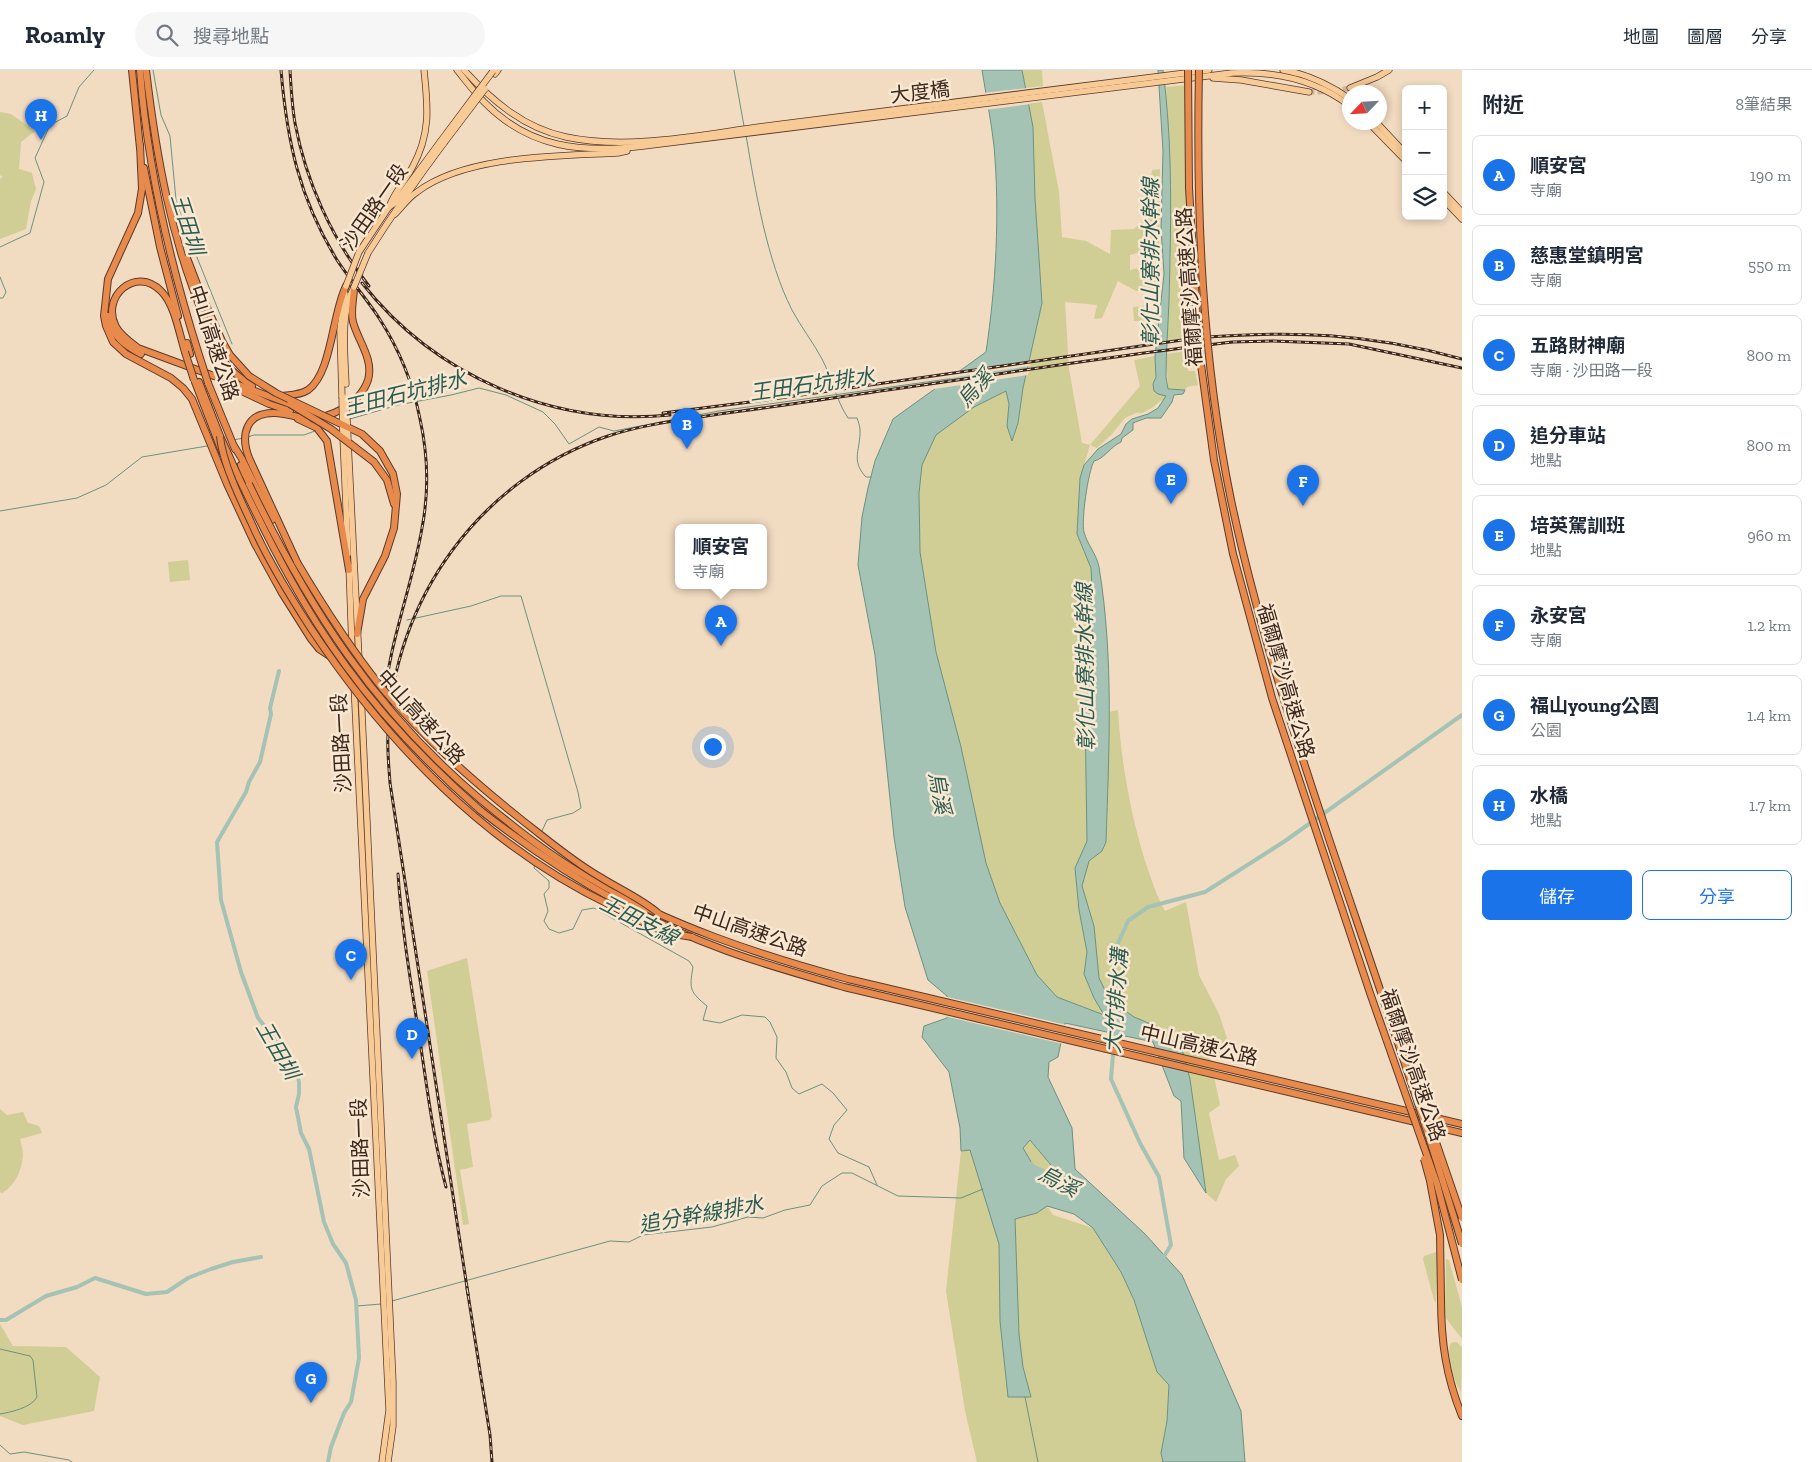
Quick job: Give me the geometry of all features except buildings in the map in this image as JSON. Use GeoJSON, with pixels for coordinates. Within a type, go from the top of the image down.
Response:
{"type":"FeatureCollection","features":[{"type":"Feature","properties":{"kind":"highway","name":"中山高速公路"},"geometry":{"type":"LineString","coordinates":[[132,70],[140,145],[160,247],[188,353],[218,443],[256,535],[300,611],[366,704],[416,761],[504,840],[554,876],[585,894],[667,932],[692,937]]}},
{"type":"Feature","properties":{"kind":"highway","name":"中山高速公路"},"geometry":{"type":"LineString","coordinates":[[140,70],[152,163],[179,291],[208,383],[249,484],[285,556],[325,624],[379,698],[423,747],[473,794],[552,855],[597,883],[687,926],[754,950],[848,978],[1462,1124]]}},
{"type":"Feature","properties":{"kind":"highway"},"geometry":{"type":"LineString","coordinates":[[146,70],[151,112],[177,238],[198,303],[226,364],[252,386]]}},
{"type":"Feature","properties":{"kind":"highway","name":"福爾摩沙高速公路"},"geometry":{"type":"LineString","coordinates":[[1188,70],[1189,197],[1199,350],[1210,436],[1233,554],[1275,707],[1397,1072],[1437,1184],[1462,1280]]}},
{"type":"Feature","properties":{"kind":"highway","name":"福爾摩沙高速公路"},"geometry":{"type":"LineString","coordinates":[[1204,70],[1199,186],[1202,269],[1211,372],[1231,500],[1257,611],[1290,724],[1414,1087],[1462,1244]]}},
{"type":"Feature","properties":{"kind":"highway"},"geometry":{"type":"LineString","coordinates":[[140,145],[142,189],[138,213],[108,279],[105,303],[106,326],[113,342],[126,354],[160,371],[184,388],[218,443],[230,492],[255,544],[282,593],[319,649],[331,657],[356,659]]}},
{"type":"Feature","properties":{"kind":"highway"},"geometry":{"type":"LineString","coordinates":[[162,170],[183,246],[200,292],[230,355],[249,376],[276,393],[362,434],[380,451],[393,474],[397,494],[396,513],[390,542],[363,599],[357,634]]}},
{"type":"Feature","properties":{"kind":"highway"},"geometry":{"type":"LineString","coordinates":[[188,353],[167,299],[161,290],[145,282],[137,282],[129,284],[118,292],[113,304],[112,316],[117,328],[130,342],[149,354],[290,404],[331,428],[374,462],[387,480],[396,513]]}},
{"type":"Feature","properties":{"kind":"highway"},"geometry":{"type":"LineString","coordinates":[[215,376],[232,379],[278,397],[306,391],[319,377],[340,298],[346,286]]}},
{"type":"Feature","properties":{"kind":"highway"},"geometry":{"type":"LineString","coordinates":[[354,287],[352,318],[368,359],[368,379],[359,395],[344,407],[326,415],[310,418],[269,413],[259,416],[250,423],[245,437],[248,458],[297,562],[330,617],[365,666],[395,703],[431,741],[476,782],[541,836],[582,866],[642,901],[658,913]]}},
{"type":"Feature","properties":{"kind":"highway"},"geometry":{"type":"LineString","coordinates":[[105,303],[113,332],[120,341],[133,350],[169,365],[229,385],[269,404],[310,418]]}},
{"type":"Feature","properties":{"kind":"highway"},"geometry":{"type":"LineString","coordinates":[[286,414],[319,430],[327,442],[349,570]]}},
{"type":"Feature","properties":{"kind":"highway","name":"中山高速公路"},"geometry":{"type":"LineString","coordinates":[[218,443],[239,478],[284,567],[317,624],[345,664],[385,715],[445,779],[506,830],[598,891],[692,937],[768,965],[844,986],[1462,1133]]}},
{"type":"Feature","properties":{"kind":"highway","name":"中山高速公路"},"geometry":{"type":"LineString","coordinates":[[232,443],[239,453],[276,527],[297,562]]}},
{"type":"Feature","properties":{"kind":"highway"},"geometry":{"type":"LineString","coordinates":[[1397,1072],[1430,1181],[1436,1211],[1440,1235],[1441,1333],[1452,1390],[1462,1416]]}},
{"type":"Feature","properties":{"kind":"highway"},"geometry":{"type":"LineString","coordinates":[[1414,1087],[1428,1116],[1462,1218]]}},
{"type":"Feature","properties":{"kind":"main road"},"geometry":{"type":"LineString","coordinates":[[390,208],[392,200],[413,167],[425,132],[428,109],[424,70]]}},
{"type":"Feature","properties":{"kind":"main road"},"geometry":{"type":"LineString","coordinates":[[457,70],[484,102],[528,135],[556,145],[594,150],[643,144]]}},
{"type":"Feature","properties":{"kind":"main road","name":"大度橋"},"geometry":{"type":"LineString","coordinates":[[643,144],[1204,70]]}},
{"type":"Feature","properties":{"kind":"main road"},"geometry":{"type":"LineString","coordinates":[[1283,70],[1306,76],[1342,95]]}},
{"type":"Feature","properties":{"kind":"main road"},"geometry":{"type":"LineString","coordinates":[[1357,85],[1389,70]]}},
{"type":"Feature","properties":{"kind":"main road"},"geometry":{"type":"LineString","coordinates":[[465,71],[501,107],[532,125],[564,137],[586,141],[643,144]]}},
{"type":"Feature","properties":{"kind":"main road","name":"沙田路一段"},"geometry":{"type":"LineString","coordinates":[[356,659],[357,634],[340,330],[346,286],[359,252],[390,208],[495,71]]}},
{"type":"Feature","properties":{"kind":"main road"},"geometry":{"type":"LineString","coordinates":[[1201,78],[1254,72],[1286,76],[1308,82],[1342,101]]}},
{"type":"Feature","properties":{"kind":"main road"},"geometry":{"type":"LineString","coordinates":[[1201,78],[1241,80],[1309,92]]}},
{"type":"Feature","properties":{"kind":"main road","name":"大度橋"},"geometry":{"type":"LineString","coordinates":[[643,144],[1201,78]]}},
{"type":"Feature","properties":{"kind":"main road"},"geometry":{"type":"LineString","coordinates":[[1376,130],[1402,157]]}},
{"type":"Feature","properties":{"kind":"main road"},"geometry":{"type":"LineString","coordinates":[[1383,130],[1402,150]]}},
{"type":"Feature","properties":{"kind":"main road","name":"沙田路一段"},"geometry":{"type":"LineString","coordinates":[[344,397],[344,340],[351,292],[368,253],[442,142]]}},
{"type":"Feature","properties":{"kind":"main road","name":"沙田路一段"},"geometry":{"type":"LineString","coordinates":[[395,214],[417,192],[432,183],[462,172],[510,161],[618,153],[643,144]]}},
{"type":"Feature","properties":{"kind":"main road"},"geometry":{"type":"LineString","coordinates":[[1447,196],[1462,212]]}},
{"type":"Feature","properties":{"kind":"main road"},"geometry":{"type":"LineString","coordinates":[[1447,204],[1462,219]]}},
{"type":"Feature","properties":{"kind":"main road","name":"沙田路一段"},"geometry":{"type":"LineString","coordinates":[[346,438],[349,570],[356,659],[389,1410],[382,1462]]}},
{"type":"Feature","properties":{"kind":"main road","name":"沙田路一段"},"geometry":{"type":"LineString","coordinates":[[381,1194],[394,1390],[388,1462]]}},
{"type":"Feature","properties":{"kind":"shaded area"},"geometry":{"type":"Polygon","coordinates":[[[1022,70],[1042,70],[1043,86],[1025,88],[1022,70]]]}},
{"type":"Feature","properties":{"kind":"shaded area"},"geometry":{"type":"Polygon","coordinates":[[[1189,85],[1195,336],[1167,341],[1171,214],[1166,87],[1189,85]]]}},
{"type":"Feature","properties":{"kind":"shaded area"},"geometry":{"type":"Polygon","coordinates":[[[1042,102],[1059,192],[1062,237],[1086,241],[1110,254],[1111,230],[1134,229],[1144,220],[1152,170],[1160,169],[1159,247],[1130,255],[1130,270],[1159,263],[1160,291],[1157,342],[1147,344],[1146,321],[1134,321],[1133,307],[1147,306],[1149,314],[1155,314],[1155,290],[1136,291],[1118,281],[1102,318],[1094,319],[1097,305],[1065,302],[1069,369],[1082,443],[1090,445],[1080,478],[1077,534],[1091,568],[1092,589],[1087,606],[1092,627],[1092,644],[1085,711],[1087,841],[1075,868],[1079,910],[1087,952],[1084,974],[1094,998],[1104,1015],[1057,997],[1037,975],[1000,903],[986,863],[961,747],[936,652],[920,552],[919,493],[922,465],[936,435],[974,407],[1006,390],[1009,404],[1007,426],[1012,440],[1018,423],[1023,388],[1042,303],[1035,198],[1033,127],[1026,104],[1042,102]]]}},
{"type":"Feature","properties":{"kind":"shaded area"},"geometry":{"type":"Polygon","coordinates":[[[0,112],[11,114],[35,131],[21,142],[19,169],[32,173],[36,189],[31,201],[26,229],[0,239],[0,179],[3,177],[0,175],[0,112]]]}},
{"type":"Feature","properties":{"kind":"shaded area"},"geometry":{"type":"Polygon","coordinates":[[[1187,351],[1188,371],[1195,371],[1198,385],[1187,387],[1185,390],[1168,389],[1166,354],[1187,351]]]}},
{"type":"Feature","properties":{"kind":"shaded area"},"geometry":{"type":"Polygon","coordinates":[[[1155,356],[1156,377],[1153,384],[1166,395],[1164,400],[1142,413],[1136,413],[1125,418],[1097,448],[1090,445],[1140,386],[1134,360],[1155,356]]]}},
{"type":"Feature","properties":{"kind":"shaded area"},"geometry":{"type":"Polygon","coordinates":[[[188,560],[190,580],[170,582],[168,562],[188,560]]]}},
{"type":"Feature","properties":{"kind":"shaded area"},"geometry":{"type":"Polygon","coordinates":[[[1118,710],[1127,786],[1145,861],[1156,893],[1165,911],[1186,902],[1199,975],[1219,1014],[1234,1060],[1210,1057],[1220,1105],[1209,1113],[1219,1160],[1235,1155],[1239,1166],[1226,1179],[1216,1202],[1206,1193],[1190,1079],[1158,1027],[1134,1017],[1110,1000],[1099,978],[1094,926],[1082,886],[1089,861],[1102,851],[1106,842],[1109,712],[1118,710]]]}},
{"type":"Feature","properties":{"kind":"shaded area"},"geometry":{"type":"Polygon","coordinates":[[[467,958],[492,1116],[490,1120],[467,1124],[473,1167],[460,1170],[469,1224],[463,1225],[427,971],[467,958]]]}},
{"type":"Feature","properties":{"kind":"shaded area"},"geometry":{"type":"Polygon","coordinates":[[[0,1109],[7,1115],[23,1112],[28,1123],[39,1126],[42,1133],[20,1139],[23,1155],[19,1172],[11,1186],[2,1193],[0,1192],[0,1109]]]}},
{"type":"Feature","properties":{"kind":"shaded area"},"geometry":{"type":"Polygon","coordinates":[[[1030,1140],[1056,1171],[1042,1175],[1033,1165],[1023,1148],[1030,1140]]]}},
{"type":"Feature","properties":{"kind":"shaded area"},"geometry":{"type":"Polygon","coordinates":[[[970,1150],[999,1244],[1000,1321],[1008,1396],[1031,1396],[1023,1367],[1019,1334],[1015,1219],[1037,1213],[1047,1206],[1053,1215],[1093,1228],[1121,1272],[1134,1300],[1157,1372],[1169,1385],[1167,1421],[1161,1453],[1163,1462],[977,1462],[965,1411],[946,1291],[961,1151],[970,1150]]]}},
{"type":"Feature","properties":{"kind":"shaded area"},"geometry":{"type":"Polygon","coordinates":[[[1437,1252],[1436,1303],[1423,1259],[1424,1256],[1437,1252]]]}},
{"type":"Feature","properties":{"kind":"shaded area"},"geometry":{"type":"Polygon","coordinates":[[[1446,1259],[1449,1260],[1462,1307],[1462,1339],[1445,1317],[1446,1259]]]}},
{"type":"Feature","properties":{"kind":"shaded area"},"geometry":{"type":"Polygon","coordinates":[[[0,1324],[13,1346],[66,1347],[100,1377],[94,1411],[23,1425],[0,1416],[0,1324]]]}},
{"type":"Feature","properties":{"kind":"shaded area"},"geometry":{"type":"Polygon","coordinates":[[[1457,1342],[1462,1348],[1461,1392],[1453,1375],[1449,1354],[1451,1343],[1457,1342]]]}},
{"type":"Feature","properties":{"kind":"water"},"geometry":{"type":"Polygon","coordinates":[[[982,70],[1022,70],[1033,127],[1035,198],[1042,303],[1023,388],[1018,423],[1012,441],[1007,426],[1009,404],[1006,391],[974,407],[936,435],[922,465],[919,493],[920,552],[936,652],[961,747],[986,863],[1000,903],[1037,975],[1057,997],[1104,1015],[1094,998],[1084,974],[1087,952],[1079,910],[1075,868],[1087,841],[1085,711],[1092,644],[1092,627],[1087,606],[1092,589],[1091,568],[1077,534],[1080,478],[1084,465],[1098,449],[1121,434],[1126,424],[1132,419],[1148,414],[1158,408],[1166,396],[1154,391],[1153,384],[1156,377],[1155,356],[1164,274],[1161,228],[1163,151],[1158,70],[1163,70],[1170,186],[1170,272],[1166,377],[1168,389],[1185,390],[1183,394],[1174,395],[1172,402],[1161,418],[1146,418],[1133,423],[1133,430],[1122,438],[1121,442],[1101,458],[1094,461],[1089,475],[1083,526],[1085,536],[1098,563],[1104,601],[1109,670],[1109,739],[1106,842],[1102,851],[1089,861],[1082,886],[1094,926],[1099,978],[1110,1000],[1134,1017],[1158,1027],[1182,1049],[1190,1079],[1206,1193],[1184,1158],[1181,1101],[1174,1096],[1153,1042],[1065,1023],[1058,1057],[1049,1062],[1048,1077],[1072,1128],[1075,1169],[1145,1234],[1182,1275],[1241,1411],[1245,1462],[1163,1462],[1161,1453],[1167,1421],[1169,1385],[1157,1372],[1134,1300],[1121,1272],[1093,1228],[1074,1214],[1047,1206],[1037,1213],[1015,1219],[1019,1334],[1023,1367],[1031,1397],[1008,1397],[1000,1321],[999,1244],[970,1150],[961,1151],[960,1128],[949,1072],[922,1037],[924,1026],[947,1018],[947,996],[928,980],[905,907],[894,837],[875,655],[858,565],[862,517],[868,488],[875,461],[893,419],[986,352],[995,275],[997,197],[994,146],[982,70]],[[1030,1140],[1023,1148],[1033,1165],[1042,1174],[1056,1171],[1030,1140]]]}},
{"type":"Feature","properties":{"kind":"pier"},"geometry":{"type":"Polygon","coordinates":[[[1028,88],[1031,104],[985,110],[983,93],[1028,88]]]}},
{"type":"Feature","properties":{"kind":"pier"},"geometry":{"type":"Polygon","coordinates":[[[1031,361],[1030,366],[944,379],[952,373],[1031,361]]]}},
{"type":"Feature","properties":{"kind":"pier"},"geometry":{"type":"Polygon","coordinates":[[[1029,370],[1028,375],[928,390],[937,384],[1029,370]]]}},
{"type":"Feature","properties":{"kind":"pier"},"geometry":{"type":"Polygon","coordinates":[[[943,996],[1101,1033],[1067,1026],[1063,1044],[944,1016],[945,997],[943,996]]]}},
{"type":"Feature","properties":{"kind":"waterway"},"geometry":{"type":"LineString","coordinates":[[0,247],[30,233],[44,182],[35,158],[50,125],[67,116],[79,87],[94,70]]}},
{"type":"Feature","properties":{"kind":"waterway","name":"王田圳"},"geometry":{"type":"LineString","coordinates":[[153,70],[161,115],[170,136],[176,200],[186,230],[232,344]]}},
{"type":"Feature","properties":{"kind":"waterway"},"geometry":{"type":"LineString","coordinates":[[734,70],[744,126]]}},
{"type":"Feature","properties":{"kind":"waterway"},"geometry":{"type":"LineString","coordinates":[[746,135],[763,224],[783,291],[792,310],[822,359],[848,418],[857,418],[860,430],[857,454],[858,465],[866,477],[871,477]]}},
{"type":"Feature","properties":{"kind":"waterway"},"geometry":{"type":"LineString","coordinates":[[0,277],[6,292],[3,298],[0,298]]}},
{"type":"Feature","properties":{"kind":"waterway","name":"王田石坑排水"},"geometry":{"type":"LineString","coordinates":[[350,419],[398,405],[479,388],[506,395],[543,412],[555,424],[569,444],[599,427],[614,431],[719,411],[948,379]]}},
{"type":"Feature","properties":{"kind":"waterway","name":"王田石坑排水"},"geometry":{"type":"LineString","coordinates":[[248,437],[254,435],[304,435],[315,431]]}},
{"type":"Feature","properties":{"kind":"waterway","name":"王田石坑排水"},"geometry":{"type":"LineString","coordinates":[[233,440],[244,438]]}},
{"type":"Feature","properties":{"kind":"waterway","name":"王田石坑排水"},"geometry":{"type":"LineString","coordinates":[[0,511],[77,498],[106,485],[142,457],[207,446]]}},
{"type":"Feature","properties":{"kind":"waterway","name":"王田支線"},"geometry":{"type":"LineString","coordinates":[[407,620],[471,606],[501,596],[521,596],[581,808],[573,813],[547,820],[542,831]]}},
{"type":"Feature","properties":{"kind":"waterway","name":"王田圳"},"geometry":{"type":"LineString","coordinates":[[279,671],[260,762],[249,782],[246,792],[217,842],[221,900],[241,972],[258,1018],[273,1037],[297,1075],[299,1094],[296,1107],[301,1133],[309,1149],[324,1222],[333,1244],[346,1263],[356,1300],[359,1358],[351,1402],[344,1413],[331,1447],[328,1462]]}},
{"type":"Feature","properties":{"kind":"waterway","name":"大竹排水溝"},"geometry":{"type":"LineString","coordinates":[[1115,1008],[1115,950],[1128,921],[1148,907],[1205,892],[1285,841],[1462,715]]}},
{"type":"Feature","properties":{"kind":"waterway","name":"王田支線"},"geometry":{"type":"LineString","coordinates":[[535,864],[534,868],[549,881],[549,888],[544,894],[548,911],[544,921],[549,929],[559,933],[573,929],[582,910],[594,908],[689,961],[693,967],[692,990],[707,1006],[703,1020],[720,1023],[742,1015],[765,1017],[770,1022],[777,1037],[776,1058],[786,1072],[792,1088],[799,1094],[822,1084],[833,1093],[847,1110],[834,1125],[829,1139],[838,1153],[869,1167],[877,1185]]}},
{"type":"Feature","properties":{"kind":"waterway","name":"大竹排水溝"},"geometry":{"type":"LineString","coordinates":[[1115,1030],[1111,1079],[1140,1143],[1159,1177],[1171,1245],[1163,1258]]}},
{"type":"Feature","properties":{"kind":"waterway","name":"烏溪"},"geometry":{"type":"LineString","coordinates":[[1031,1165],[1053,1177]]}},
{"type":"Feature","properties":{"kind":"waterway","name":"追分幹線排水"},"geometry":{"type":"LineString","coordinates":[[392,1301],[610,1241],[629,1242],[643,1235],[712,1227],[748,1217],[763,1218],[785,1210],[810,1205],[822,1186],[842,1173],[852,1173],[898,1196],[961,1198],[983,1189]]}},
{"type":"Feature","properties":{"kind":"waterway"},"geometry":{"type":"LineString","coordinates":[[0,1320],[6,1320],[46,1296],[77,1287],[95,1278],[146,1294],[167,1292],[188,1278],[211,1269],[233,1262],[261,1257]]}},
{"type":"Feature","properties":{"kind":"waterway","name":"追分幹線排水"},"geometry":{"type":"LineString","coordinates":[[357,1306],[381,1304]]}},
{"type":"Feature","properties":{"kind":"waterway"},"geometry":{"type":"LineString","coordinates":[[0,1349],[30,1356],[33,1360],[37,1397],[26,1407],[0,1414]]}},
{"type":"Feature","properties":{"kind":"waterway"},"geometry":{"type":"LineString","coordinates":[[1025,1397],[1038,1462]]}},
{"type":"Feature","properties":{"kind":"waterway"},"geometry":{"type":"LineString","coordinates":[[0,1445],[10,1454],[24,1452],[72,1462]]}},
{"type":"Feature","properties":{"kind":"tunnel"},"geometry":{"type":"LineString","coordinates":[[1309,92],[1342,90]]}},
{"type":"Feature","properties":{"kind":"railway"},"geometry":{"type":"LineString","coordinates":[[281,70],[291,145],[304,191],[313,214],[337,260],[374,311],[393,342],[409,379],[423,433],[427,474],[426,501],[418,550],[390,660],[384,705]]}},
{"type":"Feature","properties":{"kind":"railway"},"geometry":{"type":"LineString","coordinates":[[290,70],[295,123],[313,188],[343,249],[369,286]]}},
{"type":"Feature","properties":{"kind":"railway"},"geometry":{"type":"LineString","coordinates":[[362,283],[391,316],[424,345],[461,369],[499,388],[540,403],[583,413],[626,417],[670,415]]}},
{"type":"Feature","properties":{"kind":"railway"},"geometry":{"type":"LineString","coordinates":[[663,413],[1196,338],[1264,334],[1330,336],[1395,344],[1462,359]]}},
{"type":"Feature","properties":{"kind":"railway"},"geometry":{"type":"LineString","coordinates":[[468,1294],[390,783],[388,734],[394,684],[406,637],[426,592],[452,551],[483,514],[520,482],[562,456],[608,436],[649,425],[719,414],[1100,359],[1233,342],[1273,341],[1349,344],[1462,368]]}},
{"type":"Feature","properties":{"kind":"railway"},"geometry":{"type":"LineString","coordinates":[[398,874],[405,939],[429,1101],[446,1187]]}},
{"type":"Feature","properties":{"kind":"railway"},"geometry":{"type":"LineString","coordinates":[[467,1288],[490,1435],[492,1462]]}},
{"type":"Feature","properties":{"kind":"place","name":"水橋"},"geometry":{"type":"Point","coordinates":[41,140]}},
{"type":"Feature","properties":{"kind":"place","name":"慈惠堂鎮明宮"},"geometry":{"type":"Point","coordinates":[687,449]}},
{"type":"Feature","properties":{"kind":"place","name":"培英駕訓班"},"geometry":{"type":"Point","coordinates":[1171,504]}},
{"type":"Feature","properties":{"kind":"place","name":"永安宮"},"geometry":{"type":"Point","coordinates":[1303,506]}},
{"type":"Feature","properties":{"kind":"place","name":"順安宮"},"geometry":{"type":"Point","coordinates":[721,646]}},
{"type":"Feature","properties":{"kind":"place","name":"五路財神廟"},"geometry":{"type":"Point","coordinates":[351,980]}},
{"type":"Feature","properties":{"kind":"place","name":"追分車站"},"geometry":{"type":"Point","coordinates":[412,1059]}},
{"type":"Feature","properties":{"kind":"place","name":"福山young公園"},"geometry":{"type":"Point","coordinates":[311,1403]}},
{"type":"Feature","properties":{"kind":"water label","name":"彰化山寮排水幹線"},"geometry":{"type":"Point","coordinates":[1150,262]}},
{"type":"Feature","properties":{"kind":"water label","name":"彰化山寮排水幹線"},"geometry":{"type":"Point","coordinates":[1085,667]}}]}
